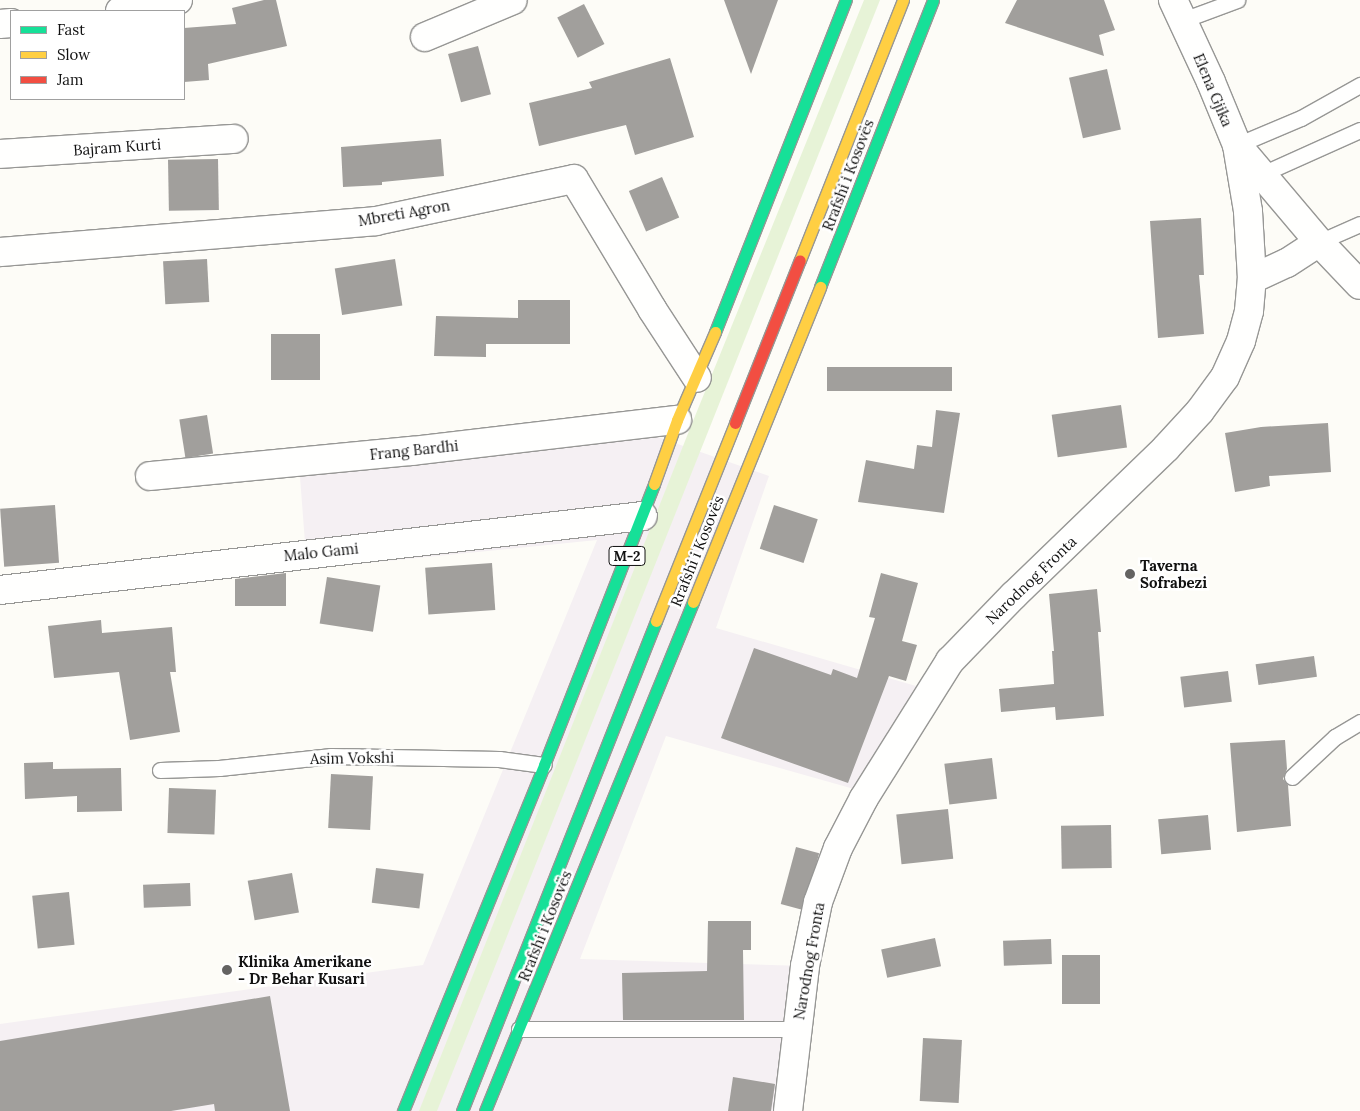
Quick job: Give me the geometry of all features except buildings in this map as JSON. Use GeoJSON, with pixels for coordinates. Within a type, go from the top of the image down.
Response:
{"type":"FeatureCollection","features":[{"type":"Feature","properties":{"kind":"main road","name":"M-2"},"geometry":{"type":"LineString","coordinates":[[403,1111],[544,765],[643,516],[677,420],[697,378],[846,0]]}},
{"type":"Feature","properties":{"kind":"main road","name":"Rrafshi i Kosovës"},"geometry":{"type":"LineString","coordinates":[[462,1111],[903,0]]}},
{"type":"Feature","properties":{"kind":"main road","name":"Rrafshi i Kosovës"},"geometry":{"type":"LineString","coordinates":[[485,1111],[819,292],[933,0]]}},
{"type":"Feature","properties":{"kind":"street"},"geometry":{"type":"LineString","coordinates":[[125,10],[178,0]]}},
{"type":"Feature","properties":{"kind":"street"},"geometry":{"type":"LineString","coordinates":[[425,37],[514,0]]}},
{"type":"Feature","properties":{"kind":"street","name":"Elena Gjika"},"geometry":{"type":"LineString","coordinates":[[1178,10],[1237,145],[1319,242],[1360,285]]}},
{"type":"Feature","properties":{"kind":"street","name":"Bajram Kurti"},"geometry":{"type":"LineString","coordinates":[[0,154],[234,139]]}},
{"type":"Feature","properties":{"kind":"street","name":"Narodnog Fronta"},"geometry":{"type":"LineString","coordinates":[[788,1111],[793,1087],[796,1029],[805,966],[818,902],[838,848],[864,798],[950,661],[1013,596],[1166,448],[1200,411],[1225,377],[1241,341],[1249,310],[1252,279],[1248,211],[1237,145]]}},
{"type":"Feature","properties":{"kind":"street","name":"Mbreti Agron"},"geometry":{"type":"LineString","coordinates":[[0,252],[376,221],[574,180],[652,309],[697,378]]}},
{"type":"Feature","properties":{"kind":"street"},"geometry":{"type":"LineString","coordinates":[[1252,279],[1287,263],[1319,242]]}},
{"type":"Feature","properties":{"kind":"street","name":"Frang Bardhi"},"geometry":{"type":"LineString","coordinates":[[150,476],[412,451],[677,420]]}},
{"type":"Feature","properties":{"kind":"street","name":"Malo Gami"},"geometry":{"type":"LineString","coordinates":[[0,590],[643,516]]}},
{"type":"Feature","properties":{"kind":"lane"},"geometry":{"type":"LineString","coordinates":[[1178,10],[1237,0]]}},
{"type":"Feature","properties":{"kind":"lane"},"geometry":{"type":"LineString","coordinates":[[1237,145],[1301,118],[1360,85]]}},
{"type":"Feature","properties":{"kind":"lane"},"geometry":{"type":"LineString","coordinates":[[1262,174],[1360,130]]}},
{"type":"Feature","properties":{"kind":"lane"},"geometry":{"type":"LineString","coordinates":[[1319,242],[1360,224]]}},
{"type":"Feature","properties":{"kind":"lane"},"geometry":{"type":"LineString","coordinates":[[1292,777],[1335,737],[1360,722]]}},
{"type":"Feature","properties":{"kind":"lane","name":"Asim Vokshi"},"geometry":{"type":"LineString","coordinates":[[160,770],[219,768],[331,756],[499,759],[544,765]]}},
{"type":"Feature","properties":{"kind":"lane","name":"Narodnog Fronta"},"geometry":{"type":"LineString","coordinates":[[518,1029],[796,1029]]}},
{"type":"Feature","properties":{"kind":"shaded area"},"geometry":{"type":"Polygon","coordinates":[[[635,429],[769,476],[716,628],[916,686],[854,789],[666,736],[580,959],[805,966],[788,1111],[0,1111],[0,1024],[423,965],[597,540],[307,569],[300,477],[635,429]]]}},
{"type":"Feature","properties":{"kind":"green space"},"geometry":{"type":"Polygon","coordinates":[[[864,0],[880,0],[494,969],[437,1111],[419,1111],[689,431],[864,0]]]}},
{"type":"Feature","properties":{"kind":"traffic: fast"},"geometry":{"type":"LineString","coordinates":[[715,332],[846,0]]}},
{"type":"Feature","properties":{"kind":"traffic: fast"},"geometry":{"type":"LineString","coordinates":[[820,287],[933,0]]}},
{"type":"Feature","properties":{"kind":"traffic: fast"},"geometry":{"type":"LineString","coordinates":[[403,1111],[544,765],[654,484]]}},
{"type":"Feature","properties":{"kind":"traffic: fast"},"geometry":{"type":"LineString","coordinates":[[485,1111],[693,602]]}},
{"type":"Feature","properties":{"kind":"traffic: fast"},"geometry":{"type":"LineString","coordinates":[[462,1111],[656,621]]}},
{"type":"Feature","properties":{"kind":"traffic: slow"},"geometry":{"type":"LineString","coordinates":[[800,260],[903,0]]}},
{"type":"Feature","properties":{"kind":"traffic: slow"},"geometry":{"type":"LineString","coordinates":[[693,602],[820,287]]}},
{"type":"Feature","properties":{"kind":"traffic: slow"},"geometry":{"type":"LineString","coordinates":[[654,484],[677,420],[715,332]]}},
{"type":"Feature","properties":{"kind":"traffic: slow"},"geometry":{"type":"LineString","coordinates":[[656,621],[735,423]]}},
{"type":"Feature","properties":{"kind":"traffic: jam"},"geometry":{"type":"LineString","coordinates":[[735,423],[800,260]]}},
{"type":"Feature","properties":{"kind":"place","name":"Taverna Sofrabezi"},"geometry":{"type":"Point","coordinates":[1130,574]}},
{"type":"Feature","properties":{"kind":"place","name":"Klinika Amerikane - Dr Behar Kusari"},"geometry":{"type":"Point","coordinates":[227,970]}}]}
